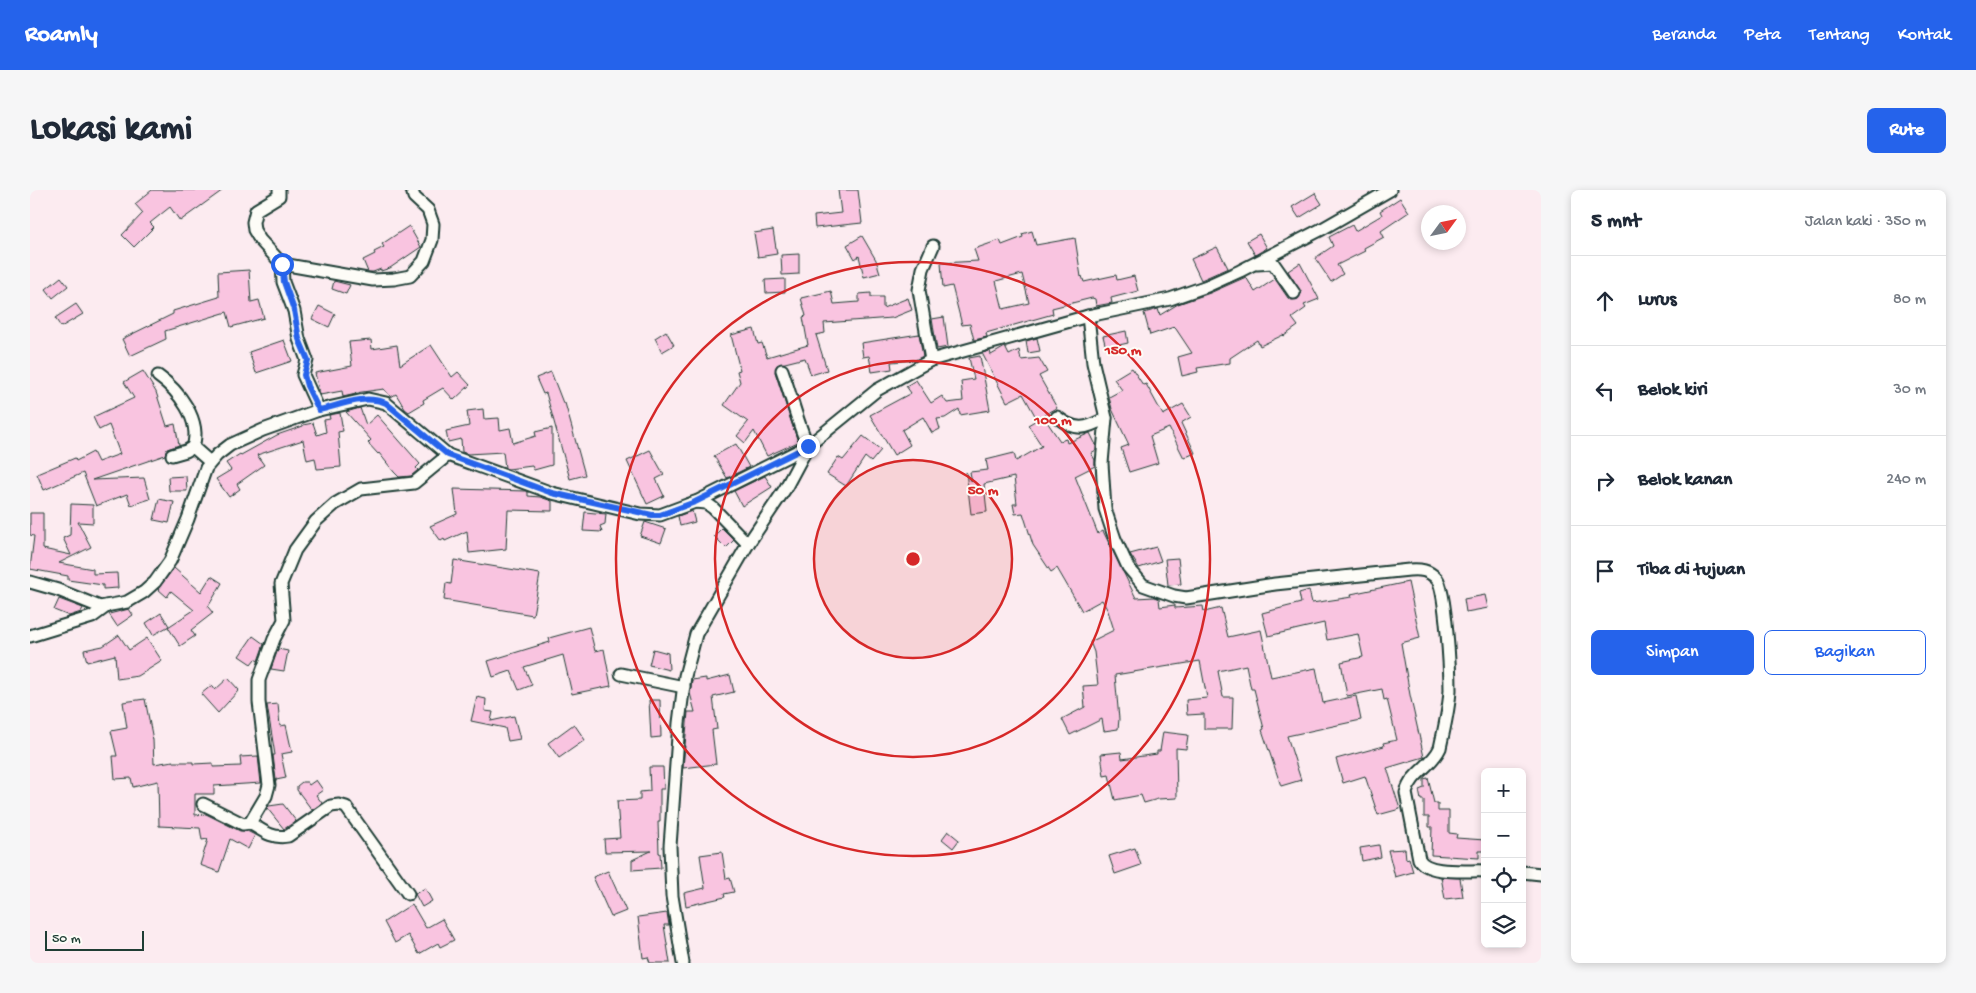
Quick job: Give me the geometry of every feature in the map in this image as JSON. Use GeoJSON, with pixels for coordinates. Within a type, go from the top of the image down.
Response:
{"type":"FeatureCollection","features":[{"type":"Feature","properties":{"kind":"street"},"geometry":{"type":"LineString","coordinates":[[279,190],[279,196],[256,210],[253,226],[260,240],[282,264],[284,282],[294,310],[299,339],[308,360],[304,375],[307,386],[319,410]]}},
{"type":"Feature","properties":{"kind":"street"},"geometry":{"type":"LineString","coordinates":[[282,264],[373,280],[410,276],[424,261],[432,240],[433,224],[428,210],[414,197],[412,190]]}},
{"type":"Feature","properties":{"kind":"street"},"geometry":{"type":"LineString","coordinates":[[30,582],[58,590],[100,607],[127,602],[144,592],[155,582],[170,561],[188,519],[206,468],[210,462],[230,445],[248,436],[319,410],[368,399],[386,403],[448,455],[552,493],[640,514],[660,515],[695,502],[808,446],[877,390],[931,360],[1088,316],[1170,299],[1207,286],[1322,229],[1390,190]]}},
{"type":"Feature","properties":{"kind":"street"},"geometry":{"type":"LineString","coordinates":[[931,360],[919,290],[923,269],[933,246]]}},
{"type":"Feature","properties":{"kind":"street"},"geometry":{"type":"LineString","coordinates":[[1253,264],[1274,263],[1294,293]]}},
{"type":"Feature","properties":{"kind":"street"},"geometry":{"type":"LineString","coordinates":[[1088,316],[1093,363],[1106,418],[1102,463],[1105,509],[1115,539],[1128,566],[1143,585],[1174,596],[1186,598],[1275,584],[1409,570],[1426,570],[1436,578],[1440,584],[1443,602],[1450,690],[1448,708],[1438,754],[1413,778],[1406,793],[1419,859],[1424,866],[1435,869],[1481,871]]}},
{"type":"Feature","properties":{"kind":"street"},"geometry":{"type":"LineString","coordinates":[[782,370],[800,428],[808,446]]}},
{"type":"Feature","properties":{"kind":"street"},"geometry":{"type":"LineString","coordinates":[[158,376],[171,385],[184,402],[194,431],[193,447]]}},
{"type":"Feature","properties":{"kind":"street"},"geometry":{"type":"LineString","coordinates":[[1057,417],[1076,428],[1090,426],[1106,418]]}},
{"type":"Feature","properties":{"kind":"street"},"geometry":{"type":"LineString","coordinates":[[683,963],[672,896],[670,846],[679,723],[684,687],[696,634],[748,544],[785,489],[808,446]]}},
{"type":"Feature","properties":{"kind":"street"},"geometry":{"type":"LineString","coordinates":[[193,447],[210,462]]}},
{"type":"Feature","properties":{"kind":"street"},"geometry":{"type":"LineString","coordinates":[[172,455],[193,447]]}},
{"type":"Feature","properties":{"kind":"street"},"geometry":{"type":"LineString","coordinates":[[250,823],[266,796],[269,785],[259,702],[260,680],[274,639],[284,620],[281,584],[294,550],[316,521],[335,504],[361,489],[414,483],[448,455]]}},
{"type":"Feature","properties":{"kind":"street"},"geometry":{"type":"LineString","coordinates":[[695,502],[706,503],[714,508],[748,544]]}},
{"type":"Feature","properties":{"kind":"street"},"geometry":{"type":"LineString","coordinates":[[30,636],[92,617],[107,606]]}},
{"type":"Feature","properties":{"kind":"street"},"geometry":{"type":"LineString","coordinates":[[621,674],[684,687]]}},
{"type":"Feature","properties":{"kind":"street"},"geometry":{"type":"LineString","coordinates":[[203,804],[243,824],[250,823],[271,836],[280,837],[288,836],[331,806],[339,805],[346,808],[408,894]]}},
{"type":"Feature","properties":{"kind":"street"},"geometry":{"type":"LineString","coordinates":[[1526,872],[1541,874]]}},
{"type":"Feature","properties":{"kind":"building"},"geometry":{"type":"Polygon","coordinates":[[[152,190],[223,190],[180,221],[170,207],[150,223],[154,227],[134,247],[122,235],[143,213],[135,204],[152,190]]]}},
{"type":"Feature","properties":{"kind":"building"},"geometry":{"type":"Polygon","coordinates":[[[838,190],[858,190],[862,223],[815,228],[814,216],[841,213],[838,190]]]}},
{"type":"Feature","properties":{"kind":"building"},"geometry":{"type":"Polygon","coordinates":[[[1315,193],[1322,204],[1299,218],[1292,207],[1315,193]]]}},
{"type":"Feature","properties":{"kind":"building"},"geometry":{"type":"Polygon","coordinates":[[[1400,198],[1409,212],[1381,231],[1384,237],[1364,248],[1365,251],[1337,265],[1343,274],[1331,282],[1315,258],[1333,246],[1329,237],[1352,225],[1355,231],[1382,215],[1380,211],[1400,198]]]}},
{"type":"Feature","properties":{"kind":"building"},"geometry":{"type":"Polygon","coordinates":[[[409,226],[421,247],[390,268],[368,272],[363,260],[375,254],[374,252],[384,247],[382,244],[409,226]]]}},
{"type":"Feature","properties":{"kind":"building"},"geometry":{"type":"Polygon","coordinates":[[[773,230],[777,254],[758,257],[754,233],[773,230]]]}},
{"type":"Feature","properties":{"kind":"building"},"geometry":{"type":"Polygon","coordinates":[[[1032,231],[1036,245],[1075,238],[1081,277],[1084,282],[1116,275],[1117,280],[1134,276],[1138,291],[1111,298],[1112,303],[1096,306],[1095,299],[1092,298],[1052,308],[1053,314],[986,333],[987,337],[974,340],[970,324],[962,325],[952,286],[943,288],[941,263],[978,261],[974,249],[1000,240],[1002,245],[1023,237],[1022,234],[1032,231]],[[1022,274],[996,281],[1003,309],[1029,303],[1022,274]]]}},
{"type":"Feature","properties":{"kind":"building"},"geometry":{"type":"Polygon","coordinates":[[[1259,234],[1267,248],[1255,255],[1247,241],[1259,234]]]}},
{"type":"Feature","properties":{"kind":"building"},"geometry":{"type":"Polygon","coordinates":[[[862,236],[876,260],[880,273],[864,277],[859,256],[855,259],[847,245],[862,236]]]}},
{"type":"Feature","properties":{"kind":"building"},"geometry":{"type":"Polygon","coordinates":[[[1217,247],[1228,268],[1201,280],[1191,259],[1217,247]]]}},
{"type":"Feature","properties":{"kind":"building"},"geometry":{"type":"Polygon","coordinates":[[[799,254],[799,274],[782,275],[781,255],[799,254]]]}},
{"type":"Feature","properties":{"kind":"building"},"geometry":{"type":"Polygon","coordinates":[[[1300,263],[1319,299],[1304,305],[1306,308],[1292,318],[1298,326],[1284,336],[1260,346],[1257,340],[1230,358],[1230,363],[1197,368],[1198,372],[1182,376],[1178,357],[1192,353],[1176,329],[1174,327],[1150,335],[1144,313],[1158,309],[1160,315],[1178,304],[1210,293],[1246,277],[1255,292],[1275,279],[1288,298],[1291,300],[1298,299],[1301,292],[1288,271],[1300,263]]]}},
{"type":"Feature","properties":{"kind":"building"},"geometry":{"type":"Polygon","coordinates":[[[249,270],[251,302],[259,300],[264,318],[231,327],[227,312],[165,331],[166,339],[130,356],[122,339],[173,314],[173,311],[219,297],[218,272],[249,270]]]}},
{"type":"Feature","properties":{"kind":"building"},"geometry":{"type":"Polygon","coordinates":[[[61,277],[68,286],[53,298],[46,289],[61,277]]]}},
{"type":"Feature","properties":{"kind":"building"},"geometry":{"type":"Polygon","coordinates":[[[785,279],[785,292],[766,293],[765,280],[785,279]]]}},
{"type":"Feature","properties":{"kind":"building"},"geometry":{"type":"Polygon","coordinates":[[[334,281],[350,285],[346,294],[332,289],[334,281]]]}},
{"type":"Feature","properties":{"kind":"building"},"geometry":{"type":"Polygon","coordinates":[[[831,291],[834,304],[859,302],[859,294],[871,293],[871,297],[883,297],[883,308],[908,298],[912,310],[892,318],[824,323],[825,333],[816,335],[827,370],[811,375],[805,358],[777,365],[775,372],[798,442],[767,456],[754,431],[745,443],[737,436],[748,422],[724,405],[740,382],[737,371],[740,370],[731,335],[754,329],[758,344],[762,343],[767,357],[808,345],[803,317],[806,316],[801,298],[831,291]]]}},
{"type":"Feature","properties":{"kind":"building"},"geometry":{"type":"Polygon","coordinates":[[[76,304],[83,314],[61,327],[55,318],[76,304]]]}},
{"type":"Feature","properties":{"kind":"building"},"geometry":{"type":"Polygon","coordinates":[[[319,306],[335,314],[329,327],[312,319],[319,306]]]}},
{"type":"Feature","properties":{"kind":"building"},"geometry":{"type":"Polygon","coordinates":[[[944,317],[948,347],[937,349],[932,319],[944,317]]]}},
{"type":"Feature","properties":{"kind":"building"},"geometry":{"type":"Polygon","coordinates":[[[666,331],[674,345],[662,352],[655,338],[666,331]]]}},
{"type":"Feature","properties":{"kind":"building"},"geometry":{"type":"Polygon","coordinates":[[[1126,331],[1128,343],[1106,348],[1103,336],[1126,331]]]}},
{"type":"Feature","properties":{"kind":"building"},"geometry":{"type":"Polygon","coordinates":[[[919,334],[923,356],[915,360],[891,362],[892,369],[872,372],[869,356],[863,357],[861,343],[919,334]]]}},
{"type":"Feature","properties":{"kind":"building"},"geometry":{"type":"Polygon","coordinates":[[[1037,338],[1040,351],[1028,353],[1026,341],[1037,338]]]}},
{"type":"Feature","properties":{"kind":"building"},"geometry":{"type":"Polygon","coordinates":[[[284,340],[292,361],[256,373],[249,352],[284,340]]]}},
{"type":"Feature","properties":{"kind":"building"},"geometry":{"type":"Polygon","coordinates":[[[371,340],[372,349],[397,345],[400,365],[431,345],[452,377],[458,372],[470,385],[454,400],[443,388],[423,400],[424,403],[409,412],[396,394],[391,397],[384,389],[355,393],[343,397],[342,391],[320,395],[315,373],[352,366],[349,342],[371,340]]]}},
{"type":"Feature","properties":{"kind":"building"},"geometry":{"type":"Polygon","coordinates":[[[1005,347],[1009,355],[1019,350],[1021,360],[1039,358],[1047,372],[1039,376],[1057,408],[1037,419],[1023,394],[1007,402],[982,353],[990,351],[991,355],[1005,347]]]}},
{"type":"Feature","properties":{"kind":"building"},"geometry":{"type":"Polygon","coordinates":[[[980,356],[990,410],[960,415],[959,409],[945,418],[937,419],[940,429],[932,433],[923,417],[902,430],[910,445],[894,455],[870,415],[911,393],[906,386],[916,380],[931,403],[942,396],[947,403],[963,401],[961,381],[974,379],[969,358],[980,356]]]}},
{"type":"Feature","properties":{"kind":"building"},"geometry":{"type":"Polygon","coordinates":[[[1132,368],[1143,385],[1146,384],[1163,415],[1183,404],[1191,417],[1181,423],[1195,453],[1184,458],[1169,428],[1150,436],[1158,463],[1129,472],[1121,448],[1129,445],[1112,409],[1109,397],[1122,390],[1114,379],[1132,368]]]}},
{"type":"Feature","properties":{"kind":"building"},"geometry":{"type":"Polygon","coordinates":[[[143,371],[156,392],[167,426],[175,424],[179,445],[167,449],[165,455],[92,480],[144,478],[150,499],[131,505],[127,494],[96,506],[83,473],[44,490],[37,474],[75,458],[76,461],[93,452],[98,462],[120,454],[109,425],[99,430],[93,417],[134,398],[124,382],[143,371]]]}},
{"type":"Feature","properties":{"kind":"building"},"geometry":{"type":"Polygon","coordinates":[[[551,372],[563,403],[565,403],[585,475],[570,479],[546,393],[543,394],[536,378],[551,372]]]}},
{"type":"Feature","properties":{"kind":"building"},"geometry":{"type":"Polygon","coordinates":[[[360,408],[366,425],[377,415],[420,464],[416,468],[418,470],[411,476],[399,477],[368,443],[371,440],[346,412],[360,408]]]}},
{"type":"Feature","properties":{"kind":"building"},"geometry":{"type":"Polygon","coordinates":[[[483,409],[484,419],[499,418],[500,430],[510,428],[513,443],[536,436],[535,432],[552,428],[552,465],[534,470],[532,466],[508,469],[505,468],[503,452],[468,454],[462,452],[461,439],[448,442],[446,431],[469,426],[467,411],[483,409]]]}},
{"type":"Feature","properties":{"kind":"building"},"geometry":{"type":"Polygon","coordinates":[[[340,413],[343,431],[338,432],[341,467],[317,469],[315,458],[307,460],[303,440],[257,455],[264,465],[237,484],[240,489],[229,497],[216,479],[231,470],[226,463],[240,454],[277,435],[303,425],[313,423],[317,435],[326,432],[324,420],[330,419],[329,415],[340,413]]]}},
{"type":"Feature","properties":{"kind":"building"},"geometry":{"type":"Polygon","coordinates":[[[1043,416],[1060,441],[1066,439],[1067,443],[1090,433],[1096,445],[1096,450],[1091,453],[1095,460],[1095,466],[1075,476],[1098,534],[1103,531],[1136,598],[1154,597],[1159,599],[1160,607],[1175,605],[1175,608],[1203,606],[1204,612],[1221,608],[1228,637],[1261,630],[1271,677],[1316,668],[1323,703],[1356,696],[1361,720],[1287,736],[1301,780],[1281,786],[1262,730],[1264,729],[1254,689],[1251,689],[1246,665],[1218,671],[1223,697],[1233,697],[1232,729],[1204,729],[1204,714],[1187,715],[1186,700],[1207,698],[1200,661],[1115,675],[1119,719],[1118,729],[1104,731],[1102,719],[1070,735],[1062,719],[1085,707],[1083,686],[1098,685],[1094,652],[1090,642],[1114,630],[1108,611],[1102,600],[1082,611],[1057,568],[1051,572],[1033,545],[1023,513],[1015,514],[1013,504],[1017,504],[1014,477],[984,484],[987,512],[971,514],[966,472],[972,482],[970,472],[988,470],[986,460],[1014,453],[1016,461],[1042,446],[1028,425],[1043,416]]]}},
{"type":"Feature","properties":{"kind":"building"},"geometry":{"type":"Polygon","coordinates":[[[863,436],[881,450],[871,462],[865,457],[846,486],[827,474],[838,457],[843,460],[863,436]]]}},
{"type":"Feature","properties":{"kind":"building"},"geometry":{"type":"Polygon","coordinates":[[[736,444],[749,467],[727,478],[714,456],[736,444]]]}},
{"type":"Feature","properties":{"kind":"building"},"geometry":{"type":"Polygon","coordinates":[[[650,450],[664,475],[656,479],[664,496],[647,504],[627,461],[650,450]]]}},
{"type":"Feature","properties":{"kind":"building"},"geometry":{"type":"Polygon","coordinates":[[[186,476],[187,491],[169,491],[168,477],[186,476]]]}},
{"type":"Feature","properties":{"kind":"building"},"geometry":{"type":"Polygon","coordinates":[[[765,476],[772,487],[742,506],[734,491],[765,476]]]}},
{"type":"Feature","properties":{"kind":"building"},"geometry":{"type":"Polygon","coordinates":[[[454,489],[526,491],[528,496],[552,501],[552,511],[508,510],[506,549],[469,553],[467,531],[441,541],[430,526],[457,514],[454,489]]]}},
{"type":"Feature","properties":{"kind":"building"},"geometry":{"type":"Polygon","coordinates":[[[159,499],[174,502],[169,523],[154,520],[159,499]]]}},
{"type":"Feature","properties":{"kind":"building"},"geometry":{"type":"Polygon","coordinates":[[[71,504],[93,505],[93,523],[78,522],[91,547],[59,563],[93,569],[93,574],[117,573],[118,588],[103,589],[103,585],[68,580],[68,576],[30,569],[34,536],[30,535],[30,513],[43,513],[43,549],[71,555],[63,538],[70,535],[71,504]]]}},
{"type":"Feature","properties":{"kind":"building"},"geometry":{"type":"Polygon","coordinates":[[[692,511],[695,522],[680,526],[678,516],[692,511]]]}},
{"type":"Feature","properties":{"kind":"building"},"geometry":{"type":"Polygon","coordinates":[[[585,512],[606,514],[605,524],[600,526],[602,532],[583,531],[585,512]]]}},
{"type":"Feature","properties":{"kind":"building"},"geometry":{"type":"Polygon","coordinates":[[[645,522],[666,529],[661,543],[640,536],[645,522]]]}},
{"type":"Feature","properties":{"kind":"building"},"geometry":{"type":"Polygon","coordinates":[[[722,528],[734,540],[726,548],[714,536],[722,528]]]}},
{"type":"Feature","properties":{"kind":"building"},"geometry":{"type":"Polygon","coordinates":[[[1156,547],[1161,561],[1139,568],[1130,554],[1156,547]]]}},
{"type":"Feature","properties":{"kind":"building"},"geometry":{"type":"Polygon","coordinates":[[[1178,558],[1181,584],[1168,585],[1165,559],[1178,558]]]}},
{"type":"Feature","properties":{"kind":"building"},"geometry":{"type":"Polygon","coordinates":[[[454,560],[540,574],[533,615],[444,600],[446,583],[451,584],[454,560]]]}},
{"type":"Feature","properties":{"kind":"building"},"geometry":{"type":"Polygon","coordinates":[[[174,568],[201,592],[211,576],[222,583],[208,607],[213,613],[191,630],[195,636],[180,646],[168,627],[194,610],[171,591],[167,597],[158,589],[174,568]]]}},
{"type":"Feature","properties":{"kind":"building"},"geometry":{"type":"Polygon","coordinates":[[[1408,582],[1420,638],[1401,643],[1424,757],[1387,768],[1400,809],[1378,815],[1365,776],[1343,783],[1336,759],[1384,746],[1383,743],[1397,740],[1387,699],[1384,700],[1382,689],[1347,696],[1341,662],[1363,657],[1358,634],[1327,640],[1324,623],[1268,636],[1262,613],[1301,603],[1299,593],[1309,590],[1312,603],[1352,597],[1351,594],[1408,582]]]}},
{"type":"Feature","properties":{"kind":"building"},"geometry":{"type":"Polygon","coordinates":[[[1485,595],[1488,608],[1466,612],[1464,599],[1485,595]]]}},
{"type":"Feature","properties":{"kind":"building"},"geometry":{"type":"Polygon","coordinates":[[[59,599],[83,608],[81,612],[69,616],[54,610],[59,599]]]}},
{"type":"Feature","properties":{"kind":"building"},"geometry":{"type":"Polygon","coordinates":[[[129,609],[133,615],[117,626],[109,614],[129,609]]]}},
{"type":"Feature","properties":{"kind":"building"},"geometry":{"type":"Polygon","coordinates":[[[161,613],[169,626],[153,635],[146,623],[161,613]]]}},
{"type":"Feature","properties":{"kind":"building"},"geometry":{"type":"Polygon","coordinates":[[[589,627],[595,651],[604,649],[611,686],[572,694],[563,655],[524,667],[532,685],[519,690],[511,671],[493,677],[488,661],[550,642],[549,638],[589,627]]]}},
{"type":"Feature","properties":{"kind":"building"},"geometry":{"type":"Polygon","coordinates":[[[119,635],[129,650],[147,638],[162,661],[138,676],[117,679],[115,655],[87,662],[84,650],[103,646],[119,635]]]}},
{"type":"Feature","properties":{"kind":"building"},"geometry":{"type":"Polygon","coordinates":[[[253,636],[264,644],[258,661],[255,659],[251,664],[239,656],[253,636]]]}},
{"type":"Feature","properties":{"kind":"building"},"geometry":{"type":"Polygon","coordinates":[[[278,649],[288,651],[284,671],[271,669],[278,649]]]}},
{"type":"Feature","properties":{"kind":"building"},"geometry":{"type":"Polygon","coordinates":[[[653,649],[668,653],[669,670],[649,665],[653,649]]]}},
{"type":"Feature","properties":{"kind":"building"},"geometry":{"type":"Polygon","coordinates":[[[730,675],[734,692],[713,697],[717,729],[712,730],[716,764],[683,768],[688,712],[695,712],[690,693],[692,680],[706,678],[706,681],[730,675]]]}},
{"type":"Feature","properties":{"kind":"building"},"geometry":{"type":"Polygon","coordinates":[[[228,678],[239,690],[218,713],[201,694],[212,685],[215,690],[228,678]]]}},
{"type":"Feature","properties":{"kind":"building"},"geometry":{"type":"Polygon","coordinates":[[[477,697],[486,699],[485,711],[493,712],[491,721],[514,716],[520,739],[508,741],[505,728],[471,721],[477,697]]]}},
{"type":"Feature","properties":{"kind":"building"},"geometry":{"type":"Polygon","coordinates":[[[145,699],[153,740],[154,764],[173,761],[193,762],[193,764],[213,763],[213,767],[241,766],[240,757],[258,756],[261,783],[214,786],[214,794],[195,794],[195,815],[206,814],[240,831],[247,831],[255,835],[248,849],[230,839],[219,872],[200,865],[208,839],[202,840],[200,828],[159,826],[158,781],[133,787],[131,778],[115,779],[113,756],[117,756],[111,731],[127,728],[123,702],[145,699]]]}},
{"type":"Feature","properties":{"kind":"building"},"geometry":{"type":"Polygon","coordinates":[[[649,700],[660,700],[661,737],[651,738],[649,700]]]}},
{"type":"Feature","properties":{"kind":"building"},"geometry":{"type":"Polygon","coordinates":[[[278,704],[280,726],[286,725],[292,752],[281,754],[286,778],[276,780],[273,755],[275,755],[267,705],[278,704]]]}},
{"type":"Feature","properties":{"kind":"building"},"geometry":{"type":"Polygon","coordinates":[[[574,724],[585,740],[559,758],[548,743],[574,724]]]}},
{"type":"Feature","properties":{"kind":"building"},"geometry":{"type":"Polygon","coordinates":[[[1163,732],[1188,735],[1186,749],[1176,748],[1177,798],[1158,799],[1144,803],[1141,795],[1115,800],[1109,775],[1104,776],[1101,754],[1121,752],[1122,759],[1157,754],[1157,751],[1160,751],[1163,732]]]}},
{"type":"Feature","properties":{"kind":"building"},"geometry":{"type":"Polygon","coordinates":[[[649,767],[663,767],[664,789],[660,789],[660,822],[658,822],[661,868],[632,870],[632,860],[651,851],[605,852],[604,839],[620,838],[617,801],[640,800],[640,792],[650,791],[649,767]]]}},
{"type":"Feature","properties":{"kind":"building"},"geometry":{"type":"Polygon","coordinates":[[[1428,778],[1434,803],[1438,803],[1438,811],[1449,811],[1449,833],[1457,834],[1456,838],[1481,840],[1479,858],[1431,855],[1432,827],[1429,827],[1429,817],[1424,817],[1424,800],[1421,800],[1419,790],[1424,788],[1424,779],[1428,778]]]}},
{"type":"Feature","properties":{"kind":"building"},"geometry":{"type":"Polygon","coordinates":[[[316,780],[323,790],[316,795],[322,803],[312,810],[297,790],[297,786],[302,782],[307,782],[309,785],[316,780]]]}},
{"type":"Feature","properties":{"kind":"building"},"geometry":{"type":"Polygon","coordinates":[[[283,804],[296,821],[284,829],[267,808],[283,804]]]}},
{"type":"Feature","properties":{"kind":"building"},"geometry":{"type":"Polygon","coordinates":[[[948,831],[959,840],[953,848],[942,839],[948,831]]]}},
{"type":"Feature","properties":{"kind":"building"},"geometry":{"type":"Polygon","coordinates":[[[1379,845],[1381,857],[1362,861],[1360,848],[1379,845]]]}},
{"type":"Feature","properties":{"kind":"building"},"geometry":{"type":"Polygon","coordinates":[[[1135,848],[1141,865],[1115,874],[1109,856],[1135,848]]]}},
{"type":"Feature","properties":{"kind":"building"},"geometry":{"type":"Polygon","coordinates":[[[1405,849],[1406,859],[1409,858],[1413,872],[1395,877],[1388,850],[1405,849]]]}},
{"type":"Feature","properties":{"kind":"building"},"geometry":{"type":"Polygon","coordinates":[[[722,852],[726,879],[730,878],[734,892],[724,894],[725,897],[686,906],[684,893],[705,888],[700,855],[722,852]]]}},
{"type":"Feature","properties":{"kind":"building"},"geometry":{"type":"Polygon","coordinates":[[[608,871],[626,911],[611,917],[593,877],[608,871]]]}},
{"type":"Feature","properties":{"kind":"building"},"geometry":{"type":"Polygon","coordinates":[[[1441,877],[1460,878],[1463,897],[1445,899],[1441,877]]]}},
{"type":"Feature","properties":{"kind":"building"},"geometry":{"type":"Polygon","coordinates":[[[425,888],[432,901],[422,907],[415,894],[425,888]]]}},
{"type":"Feature","properties":{"kind":"building"},"geometry":{"type":"Polygon","coordinates":[[[412,904],[426,928],[442,919],[454,940],[440,947],[438,943],[419,954],[408,935],[395,943],[384,922],[412,904]]]}},
{"type":"Feature","properties":{"kind":"building"},"geometry":{"type":"Polygon","coordinates":[[[667,913],[669,925],[664,925],[670,963],[650,963],[648,957],[643,958],[638,917],[667,913]]]}},
{"type":"Feature","properties":{"kind":"route"},"geometry":{"type":"LineString","coordinates":[[282,264],[284,282],[294,310],[299,339],[308,360],[304,375],[307,386],[319,410],[355,401],[378,400],[386,403],[448,455],[472,462],[552,493],[613,506],[640,514],[660,515],[695,502],[808,446]]}}]}
